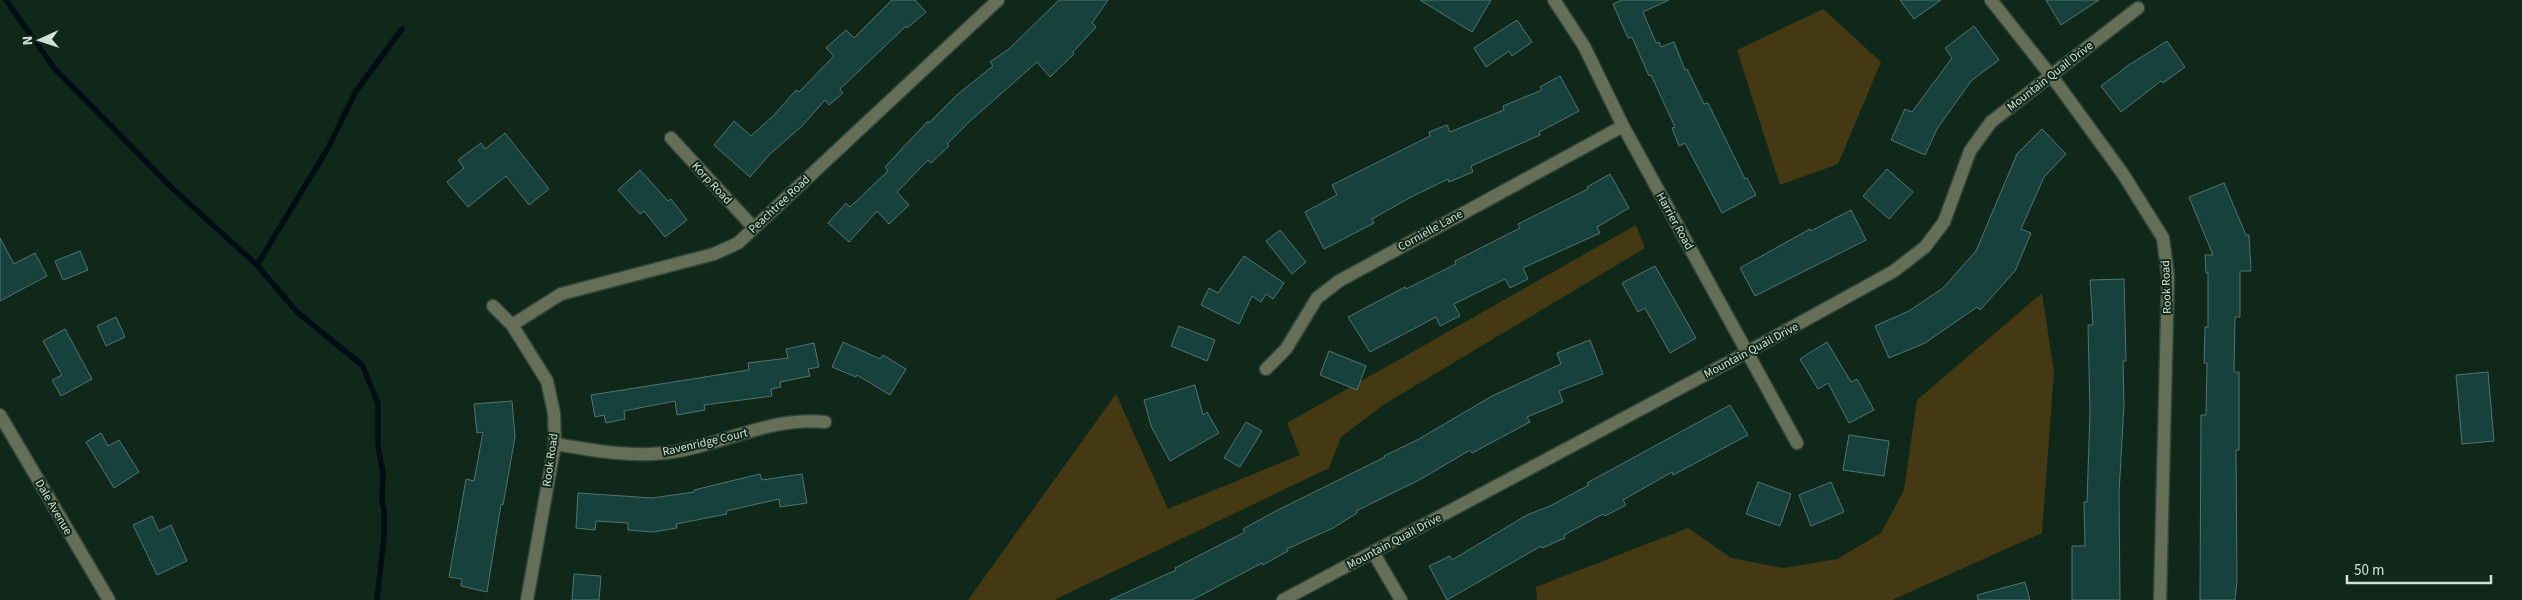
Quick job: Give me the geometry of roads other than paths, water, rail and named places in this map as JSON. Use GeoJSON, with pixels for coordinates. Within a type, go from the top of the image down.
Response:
{"type":"FeatureCollection","features":[{"type":"Feature","properties":{"kind":"street","name":"Peachtree Road"},"geometry":{"type":"LineString","coordinates":[[512,325],[561,294],[714,254],[738,243],[998,0]]}},
{"type":"Feature","properties":{"kind":"street","name":"Rook Road"},"geometry":{"type":"LineString","coordinates":[[1991,0],[2123,174],[2163,238],[2168,276],[2160,600]]}},
{"type":"Feature","properties":{"kind":"street","name":"Harrier Road"},"geometry":{"type":"LineString","coordinates":[[1558,1],[1584,46],[1623,126],[1797,442]]}},
{"type":"Feature","properties":{"kind":"street","name":"Mountain Quail Drive"},"geometry":{"type":"LineString","coordinates":[[1283,600],[1747,352],[1894,271],[1925,247],[1944,222],[1970,151],[1991,122],[2049,75],[2138,8]]}},
{"type":"Feature","properties":{"kind":"street","name":"Cornielle Lane"},"geometry":{"type":"LineString","coordinates":[[1266,369],[1286,349],[1317,298],[1339,281],[1623,126]]}},
{"type":"Feature","properties":{"kind":"street","name":"Korp Road"},"geometry":{"type":"LineString","coordinates":[[671,138],[754,228]]}},
{"type":"Feature","properties":{"kind":"street","name":"Rook Road"},"geometry":{"type":"LineString","coordinates":[[493,306],[512,325],[547,381],[554,412],[554,444],[527,600]]}},
{"type":"Feature","properties":{"kind":"street","name":"Dale Avenue"},"geometry":{"type":"LineString","coordinates":[[0,414],[109,600]]}},
{"type":"Feature","properties":{"kind":"street","name":"Ravenridge Court"},"geometry":{"type":"LineString","coordinates":[[554,444],[626,455],[666,453],[784,422],[807,420],[825,422]]}},
{"type":"Feature","properties":{"kind":"street"},"geometry":{"type":"LineString","coordinates":[[1374,552],[1401,600]]}},
{"type":"Feature","properties":{"kind":"waterway"},"geometry":{"type":"LineString","coordinates":[[6,0],[54,68],[171,187],[257,265]]}},
{"type":"Feature","properties":{"kind":"waterway"},"geometry":{"type":"LineString","coordinates":[[377,600],[384,537],[383,473],[378,446],[378,403],[362,365],[297,312],[257,265],[328,148],[356,91],[402,29]]}}]}
